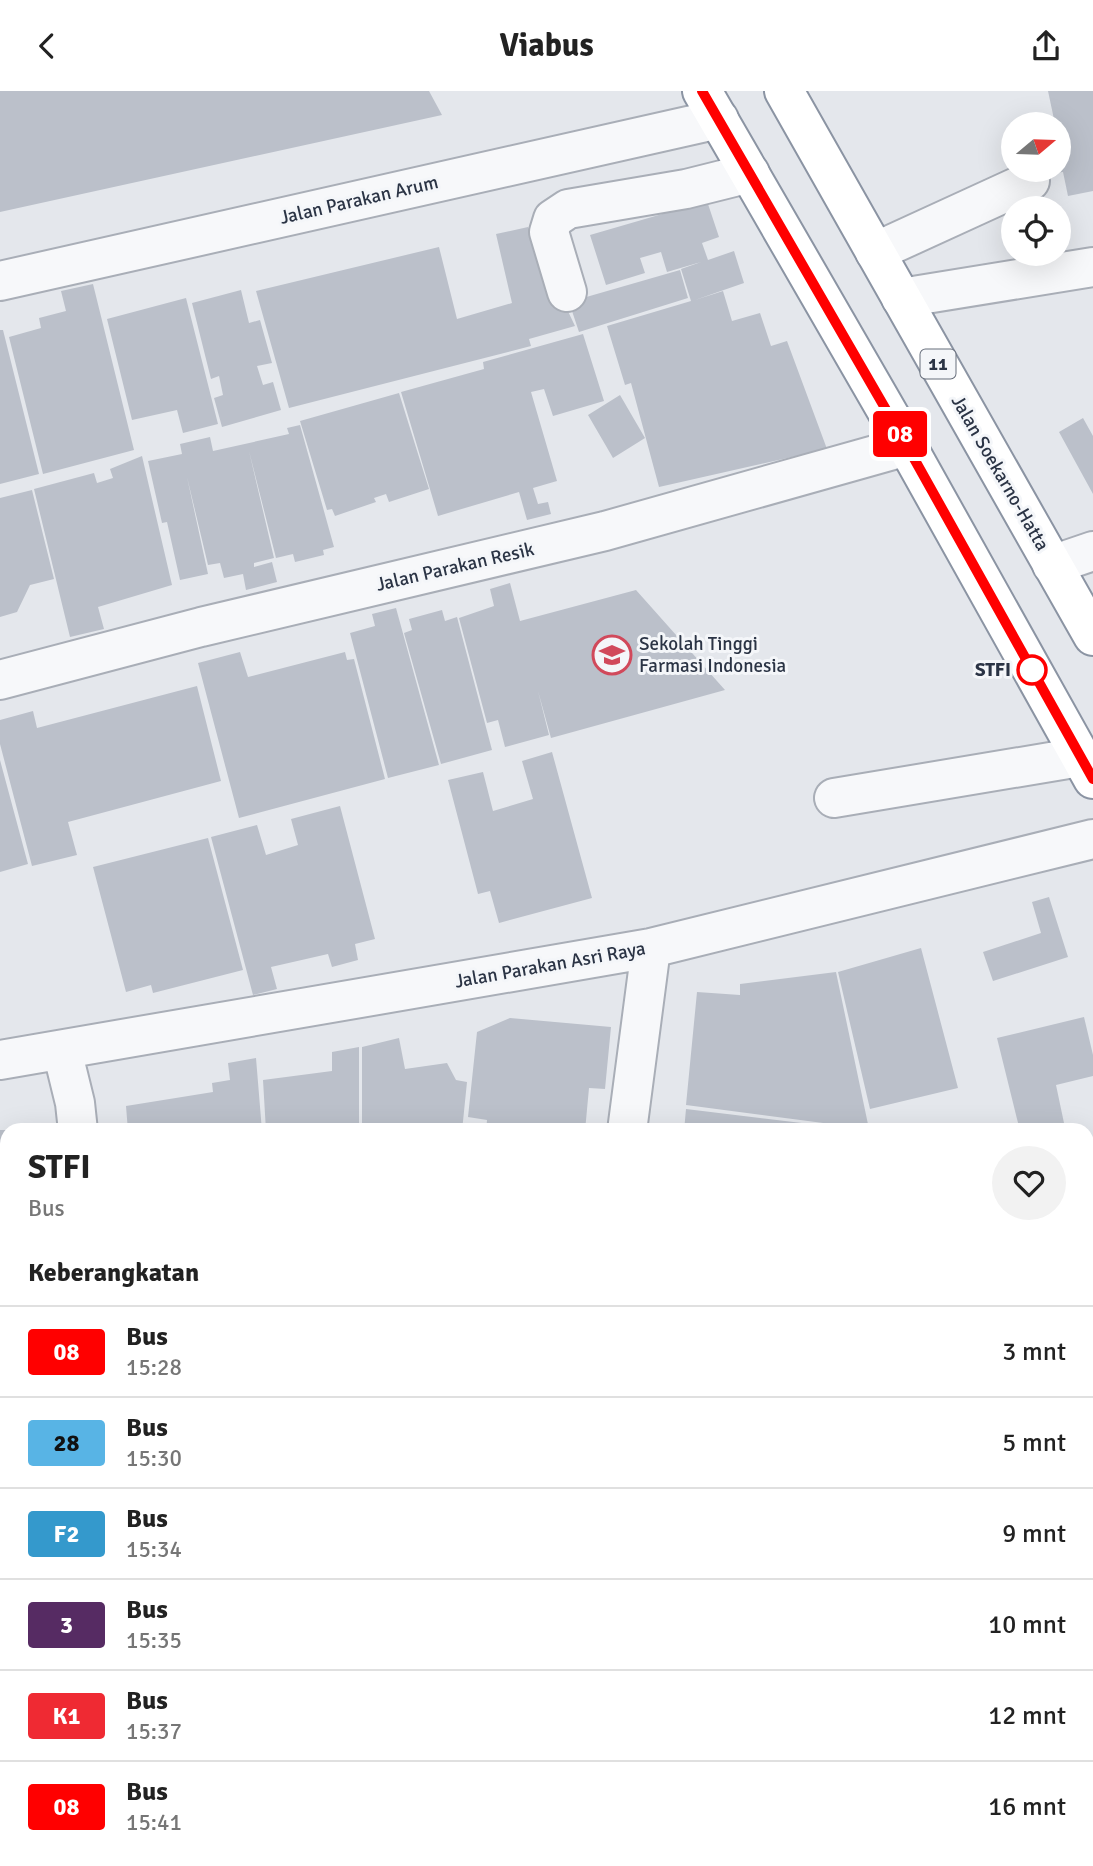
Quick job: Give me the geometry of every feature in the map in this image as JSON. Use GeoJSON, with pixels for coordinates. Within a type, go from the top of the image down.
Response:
{"type":"FeatureCollection","features":[{"type":"Feature","properties":{"kind":"highway","name":"Jalan Soekarno-Hatta"},"geometry":{"type":"LineString","coordinates":[[784,91],[1093,636]]}},
{"type":"Feature","properties":{"kind":"highway"},"geometry":{"type":"LineString","coordinates":[[711,105],[907,446],[1087,768]]}},
{"type":"Feature","properties":{"kind":"street","name":"Jalan Parakan Arum"},"geometry":{"type":"LineString","coordinates":[[0,281],[711,105]]}},
{"type":"Feature","properties":{"kind":"street"},"geometry":{"type":"LineString","coordinates":[[567,292],[549,232],[553,219],[568,209],[686,189],[750,173]]}},
{"type":"Feature","properties":{"kind":"street"},"geometry":{"type":"LineString","coordinates":[[875,252],[1028,182]]}},
{"type":"Feature","properties":{"kind":"street"},"geometry":{"type":"LineString","coordinates":[[901,298],[1093,267]]}},
{"type":"Feature","properties":{"kind":"street","name":"Jalan Parakan Resik"},"geometry":{"type":"LineString","coordinates":[[0,680],[215,624],[606,531],[907,446]]}},
{"type":"Feature","properties":{"kind":"street"},"geometry":{"type":"LineString","coordinates":[[1052,565],[1093,551]]}},
{"type":"Feature","properties":{"kind":"street"},"geometry":{"type":"LineString","coordinates":[[834,798],[1087,768]]}},
{"type":"Feature","properties":{"kind":"street","name":"Jalan Parakan Asri Raya"},"geometry":{"type":"LineString","coordinates":[[0,1060],[651,948],[1093,839]]}},
{"type":"Feature","properties":{"kind":"street"},"geometry":{"type":"LineString","coordinates":[[628,1123],[651,948]]}},
{"type":"Feature","properties":{"kind":"street"},"geometry":{"type":"LineString","coordinates":[[62,1050],[77,1123]]}},
{"type":"Feature","properties":{"kind":"building"},"geometry":{"type":"Polygon","coordinates":[[[0,91],[429,91],[442,115],[0,212],[0,91]]]}},
{"type":"Feature","properties":{"kind":"building"},"geometry":{"type":"Polygon","coordinates":[[[1048,91],[1093,91],[1093,191],[1068,196],[1065,182],[1071,182],[1071,112],[1052,112],[1048,91]]]}},
{"type":"Feature","properties":{"kind":"building"},"geometry":{"type":"Polygon","coordinates":[[[707,201],[719,237],[702,243],[708,260],[734,251],[744,283],[695,300],[723,291],[732,321],[760,313],[771,346],[787,341],[827,449],[659,487],[631,383],[625,385],[607,326],[691,301],[681,269],[701,262],[667,272],[661,252],[640,258],[645,273],[606,285],[590,235],[707,201]]]}},
{"type":"Feature","properties":{"kind":"building"},"geometry":{"type":"Polygon","coordinates":[[[528,227],[575,326],[529,339],[531,346],[289,408],[256,291],[439,247],[457,319],[512,303],[496,234],[528,227]]]}},
{"type":"Feature","properties":{"kind":"building"},"geometry":{"type":"Polygon","coordinates":[[[680,270],[688,298],[579,332],[569,302],[680,270]]]}},
{"type":"Feature","properties":{"kind":"building"},"geometry":{"type":"Polygon","coordinates":[[[93,284],[134,450],[43,474],[9,337],[41,328],[39,318],[66,311],[61,291],[93,284]]]}},
{"type":"Feature","properties":{"kind":"building"},"geometry":{"type":"Polygon","coordinates":[[[241,290],[249,323],[260,320],[272,363],[257,366],[263,385],[273,382],[281,410],[222,427],[214,398],[223,395],[219,376],[211,379],[192,303],[241,290]]]}},
{"type":"Feature","properties":{"kind":"building"},"geometry":{"type":"Polygon","coordinates":[[[186,298],[218,424],[183,433],[177,410],[132,420],[107,319],[186,298]]]}},
{"type":"Feature","properties":{"kind":"building"},"geometry":{"type":"Polygon","coordinates":[[[0,330],[3,330],[39,474],[0,484],[0,330]]]}},
{"type":"Feature","properties":{"kind":"building"},"geometry":{"type":"Polygon","coordinates":[[[583,334],[604,401],[553,416],[544,389],[531,392],[557,481],[533,488],[538,504],[548,502],[551,514],[527,520],[519,492],[438,516],[401,392],[484,369],[483,362],[583,334]]]}},
{"type":"Feature","properties":{"kind":"building"},"geometry":{"type":"Polygon","coordinates":[[[399,393],[429,489],[389,502],[386,494],[374,498],[376,502],[335,516],[332,509],[327,510],[300,421],[399,393]]]}},
{"type":"Feature","properties":{"kind":"building"},"geometry":{"type":"Polygon","coordinates":[[[620,395],[645,438],[613,458],[588,415],[620,395]]]}},
{"type":"Feature","properties":{"kind":"building"},"geometry":{"type":"Polygon","coordinates":[[[1083,418],[1093,436],[1093,494],[1059,432],[1083,418]]]}},
{"type":"Feature","properties":{"kind":"building"},"geometry":{"type":"Polygon","coordinates":[[[300,425],[334,547],[323,550],[324,555],[295,562],[293,554],[276,558],[249,451],[274,558],[254,563],[254,567],[272,562],[277,582],[246,590],[243,574],[224,578],[220,563],[208,565],[187,477],[208,574],[180,580],[167,522],[162,523],[148,461],[182,454],[180,444],[210,437],[213,451],[289,434],[287,428],[300,425]]]}},
{"type":"Feature","properties":{"kind":"building"},"geometry":{"type":"Polygon","coordinates":[[[142,456],[172,585],[98,607],[104,629],[70,637],[34,489],[94,473],[97,483],[113,478],[110,469],[142,456]]]}},
{"type":"Feature","properties":{"kind":"building"},"geometry":{"type":"Polygon","coordinates":[[[32,490],[54,579],[30,585],[17,612],[0,617],[0,498],[32,490]]]}},
{"type":"Feature","properties":{"kind":"building","name":"Sekolah Tinggi Farmasi Indonesia"},"geometry":{"type":"Polygon","coordinates":[[[510,583],[520,621],[636,590],[725,690],[551,738],[538,691],[549,735],[505,747],[498,720],[487,723],[459,618],[494,606],[490,589],[510,583]]]}},
{"type":"Feature","properties":{"kind":"building"},"geometry":{"type":"Polygon","coordinates":[[[396,608],[439,765],[388,778],[350,633],[375,626],[372,614],[396,608]]]}},
{"type":"Feature","properties":{"kind":"building"},"geometry":{"type":"Polygon","coordinates":[[[442,610],[445,621],[457,617],[492,750],[441,764],[404,633],[412,630],[409,619],[442,610]]]}},
{"type":"Feature","properties":{"kind":"building"},"geometry":{"type":"Polygon","coordinates":[[[240,652],[248,677],[345,652],[347,660],[354,659],[385,779],[239,818],[198,663],[240,652]]]}},
{"type":"Feature","properties":{"kind":"building"},"geometry":{"type":"Polygon","coordinates":[[[197,686],[221,781],[68,822],[77,855],[32,866],[0,744],[0,720],[33,711],[37,728],[197,686]]]}},
{"type":"Feature","properties":{"kind":"building"},"geometry":{"type":"Polygon","coordinates":[[[552,752],[592,898],[499,923],[490,891],[478,894],[448,780],[483,772],[493,811],[533,799],[522,761],[552,752]]]}},
{"type":"Feature","properties":{"kind":"building"},"geometry":{"type":"Polygon","coordinates":[[[0,760],[28,864],[0,872],[0,760]]]}},
{"type":"Feature","properties":{"kind":"building"},"geometry":{"type":"Polygon","coordinates":[[[340,806],[375,939],[355,944],[358,960],[332,967],[328,954],[271,967],[277,989],[253,995],[211,837],[257,825],[266,855],[298,845],[291,819],[340,806]]]}},
{"type":"Feature","properties":{"kind":"building"},"geometry":{"type":"Polygon","coordinates":[[[208,838],[243,970],[153,993],[151,985],[126,992],[93,867],[208,838]]]}},
{"type":"Feature","properties":{"kind":"building"},"geometry":{"type":"Polygon","coordinates":[[[1049,897],[1068,957],[993,981],[983,952],[1041,933],[1032,902],[1049,897]]]}},
{"type":"Feature","properties":{"kind":"building"},"geometry":{"type":"Polygon","coordinates":[[[921,948],[958,1088],[870,1109],[838,972],[921,948]]]}},
{"type":"Feature","properties":{"kind":"building"},"geometry":{"type":"Polygon","coordinates":[[[836,972],[868,1123],[823,1123],[686,1105],[697,992],[740,995],[740,984],[836,972]]]}},
{"type":"Feature","properties":{"kind":"building"},"geometry":{"type":"Polygon","coordinates":[[[1084,1017],[1093,1055],[1093,1076],[1056,1085],[1064,1123],[1018,1123],[997,1038],[1084,1017]]]}},
{"type":"Feature","properties":{"kind":"building"},"geometry":{"type":"Polygon","coordinates":[[[510,1018],[611,1027],[605,1089],[589,1088],[586,1123],[487,1123],[487,1120],[468,1117],[477,1032],[510,1018]]]}},
{"type":"Feature","properties":{"kind":"building"},"geometry":{"type":"Polygon","coordinates":[[[399,1038],[405,1069],[447,1063],[456,1080],[467,1082],[463,1123],[362,1123],[362,1047],[399,1038]]]}},
{"type":"Feature","properties":{"kind":"building"},"geometry":{"type":"Polygon","coordinates":[[[359,1047],[359,1123],[266,1123],[263,1080],[332,1071],[332,1052],[359,1047]]]}},
{"type":"Feature","properties":{"kind":"building"},"geometry":{"type":"Polygon","coordinates":[[[256,1058],[261,1123],[127,1123],[126,1106],[213,1092],[212,1083],[230,1080],[228,1063],[256,1058]]]}},
{"type":"Feature","properties":{"kind":"building"},"geometry":{"type":"Polygon","coordinates":[[[686,1109],[802,1123],[685,1123],[686,1109]]]}},
{"type":"Feature","properties":{"kind":"bus line","name":"08"},"geometry":{"type":"LineString","coordinates":[[702,91],[907,446],[1093,779]]}},
{"type":"Feature","properties":{"kind":"place","name":"Sekolah Tinggi Farmasi Indonesia"},"geometry":{"type":"Point","coordinates":[612,655]}},
{"type":"Feature","properties":{"kind":"place","name":"STFI"},"geometry":{"type":"Point","coordinates":[1032,670]}}]}
